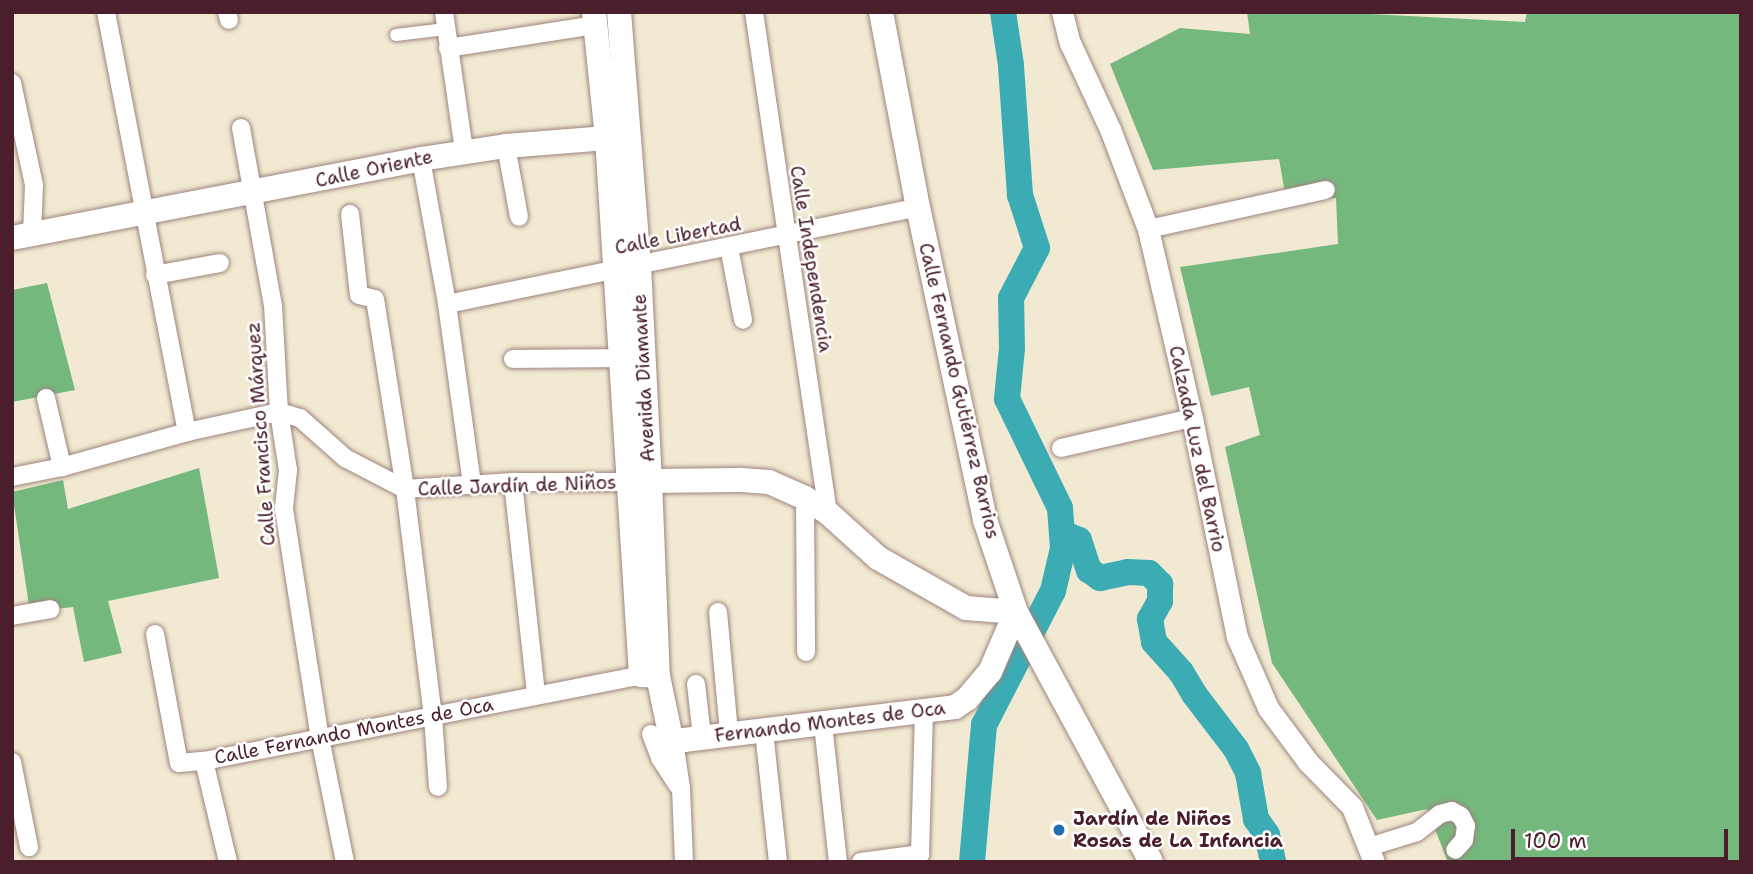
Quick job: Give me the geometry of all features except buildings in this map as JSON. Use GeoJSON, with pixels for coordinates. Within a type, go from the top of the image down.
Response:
{"type":"FeatureCollection","features":[{"type":"Feature","properties":{"kind":"main road","name":"Avenida Diamante"},"geometry":{"type":"LineString","coordinates":[[619,12],[627,268],[650,676],[674,741]]}},
{"type":"Feature","properties":{"kind":"main road","name":"Calle Fernando Gutiérrez Barrios"},"geometry":{"type":"LineString","coordinates":[[881,12],[918,207],[985,520],[1016,612],[1031,643],[1151,862]]}},
{"type":"Feature","properties":{"kind":"main road","name":"Avenida Diamante"},"geometry":{"type":"LineString","coordinates":[[595,19],[607,138],[627,268],[623,358],[640,481]]}},
{"type":"Feature","properties":{"kind":"main road","name":"Calle Oriente"},"geometry":{"type":"LineString","coordinates":[[22,236],[464,151],[607,138]]}},
{"type":"Feature","properties":{"kind":"main road","name":"Calle Jardín de Niños"},"geometry":{"type":"LineString","coordinates":[[640,481],[769,482],[805,498],[828,513],[878,558],[967,608],[1016,612]]}},
{"type":"Feature","properties":{"kind":"main road","name":"Fernando Montes de Oca"},"geometry":{"type":"LineString","coordinates":[[674,741],[924,713],[955,707],[982,684],[1016,612]]}},
{"type":"Feature","properties":{"kind":"street"},"geometry":{"type":"LineString","coordinates":[[106,12],[187,432]]}},
{"type":"Feature","properties":{"kind":"street","name":"Calle Independencia"},"geometry":{"type":"LineString","coordinates":[[754,12],[828,513]]}},
{"type":"Feature","properties":{"kind":"street","name":"Calzada Luz del Barrio"},"geometry":{"type":"LineString","coordinates":[[1062,12],[1070,43],[1110,129],[1148,229],[1192,418],[1237,637],[1268,708],[1308,762],[1352,807],[1372,854]]}},
{"type":"Feature","properties":{"kind":"street"},"geometry":{"type":"LineString","coordinates":[[448,48],[595,19]]}},
{"type":"Feature","properties":{"kind":"street"},"geometry":{"type":"LineString","coordinates":[[396,35],[445,21],[464,151]]}},
{"type":"Feature","properties":{"kind":"street"},"geometry":{"type":"LineString","coordinates":[[12,83],[34,185],[22,236]]}},
{"type":"Feature","properties":{"kind":"street","name":"Calle Francisco Márquez"},"geometry":{"type":"LineString","coordinates":[[241,128],[273,305],[279,412],[288,470],[284,509],[320,738],[345,862]]}},
{"type":"Feature","properties":{"kind":"street"},"geometry":{"type":"LineString","coordinates":[[506,146],[519,217]]}},
{"type":"Feature","properties":{"kind":"street"},"geometry":{"type":"LineString","coordinates":[[421,159],[447,304],[472,485]]}},
{"type":"Feature","properties":{"kind":"street"},"geometry":{"type":"LineString","coordinates":[[1148,229],[1326,190]]}},
{"type":"Feature","properties":{"kind":"street","name":"Calle Libertad"},"geometry":{"type":"LineString","coordinates":[[447,304],[918,207]]}},
{"type":"Feature","properties":{"kind":"street"},"geometry":{"type":"LineString","coordinates":[[350,214],[359,295],[375,299],[405,489],[433,716],[438,787]]}},
{"type":"Feature","properties":{"kind":"street"},"geometry":{"type":"LineString","coordinates":[[729,247],[743,320]]}},
{"type":"Feature","properties":{"kind":"street"},"geometry":{"type":"LineString","coordinates":[[155,275],[220,263]]}},
{"type":"Feature","properties":{"kind":"street"},"geometry":{"type":"LineString","coordinates":[[513,359],[623,358]]}},
{"type":"Feature","properties":{"kind":"street"},"geometry":{"type":"LineString","coordinates":[[46,398],[62,467]]}},
{"type":"Feature","properties":{"kind":"street"},"geometry":{"type":"LineString","coordinates":[[12,477],[62,467],[187,432],[279,412]]}},
{"type":"Feature","properties":{"kind":"street","name":"Calle Jardín de Niños"},"geometry":{"type":"LineString","coordinates":[[279,412],[300,418],[345,458],[405,489],[513,482],[640,481]]}},
{"type":"Feature","properties":{"kind":"street"},"geometry":{"type":"LineString","coordinates":[[1061,448],[1192,418]]}},
{"type":"Feature","properties":{"kind":"street"},"geometry":{"type":"LineString","coordinates":[[513,482],[536,695]]}},
{"type":"Feature","properties":{"kind":"street"},"geometry":{"type":"LineString","coordinates":[[805,498],[806,652]]}},
{"type":"Feature","properties":{"kind":"street"},"geometry":{"type":"LineString","coordinates":[[12,616],[50,609]]}},
{"type":"Feature","properties":{"kind":"street"},"geometry":{"type":"LineString","coordinates":[[718,612],[729,733]]}},
{"type":"Feature","properties":{"kind":"street","name":"Calle Fernando Montes de Oca"},"geometry":{"type":"LineString","coordinates":[[155,634],[178,763],[204,761],[536,695],[650,676]]}},
{"type":"Feature","properties":{"kind":"street"},"geometry":{"type":"LineString","coordinates":[[695,684],[702,737]]}},
{"type":"Feature","properties":{"kind":"street"},"geometry":{"type":"LineString","coordinates":[[861,862],[920,854],[924,713]]}},
{"type":"Feature","properties":{"kind":"street"},"geometry":{"type":"LineString","coordinates":[[823,724],[838,862]]}},
{"type":"Feature","properties":{"kind":"street"},"geometry":{"type":"LineString","coordinates":[[764,731],[778,862]]}},
{"type":"Feature","properties":{"kind":"street"},"geometry":{"type":"LineString","coordinates":[[650,734],[670,778],[681,788]]}},
{"type":"Feature","properties":{"kind":"street"},"geometry":{"type":"LineString","coordinates":[[674,741],[681,788],[684,862]]}},
{"type":"Feature","properties":{"kind":"street"},"geometry":{"type":"LineString","coordinates":[[204,761],[228,862]]}},
{"type":"Feature","properties":{"kind":"street"},"geometry":{"type":"LineString","coordinates":[[13,772],[29,847]]}},
{"type":"Feature","properties":{"kind":"street"},"geometry":{"type":"LineString","coordinates":[[1372,854],[1417,832],[1440,814],[1452,811],[1461,816],[1466,826],[1464,840],[1455,850]]}},
{"type":"Feature","properties":{"kind":"green space"},"geometry":{"type":"Polygon","coordinates":[[[1247,12],[1332,12],[1525,22],[1527,12],[1741,12],[1741,862],[1448,862],[1427,809],[1377,820],[1272,663],[1225,447],[1260,435],[1249,387],[1211,396],[1180,267],[1338,244],[1336,198],[1287,204],[1279,159],[1153,170],[1110,64],[1180,28],[1250,34],[1247,12]]]}},
{"type":"Feature","properties":{"kind":"green space"},"geometry":{"type":"Polygon","coordinates":[[[47,283],[75,390],[12,402],[12,290],[47,283]]]}},
{"type":"Feature","properties":{"kind":"green space"},"geometry":{"type":"Polygon","coordinates":[[[199,468],[219,578],[108,601],[122,653],[84,662],[73,607],[30,612],[12,492],[63,480],[68,509],[199,468]]]}},
{"type":"Feature","properties":{"kind":"waterway"},"geometry":{"type":"LineString","coordinates":[[972,862],[984,725],[1053,591],[1063,548],[1060,508],[1007,399],[1012,348],[1011,298],[1037,248],[1020,195],[1011,65],[1003,12]]}},
{"type":"Feature","properties":{"kind":"waterway"},"geometry":{"type":"LineString","coordinates":[[1062,533],[1079,540],[1089,570],[1100,578],[1128,572],[1149,573],[1160,584],[1160,601],[1150,619],[1154,642],[1181,672],[1194,694],[1236,749],[1248,773],[1256,819],[1267,835],[1273,862]]}},
{"type":"Feature","properties":{"kind":"place","name":"Jardín de Niños Rosas de La Infancia"},"geometry":{"type":"Point","coordinates":[1059,830]}}]}
